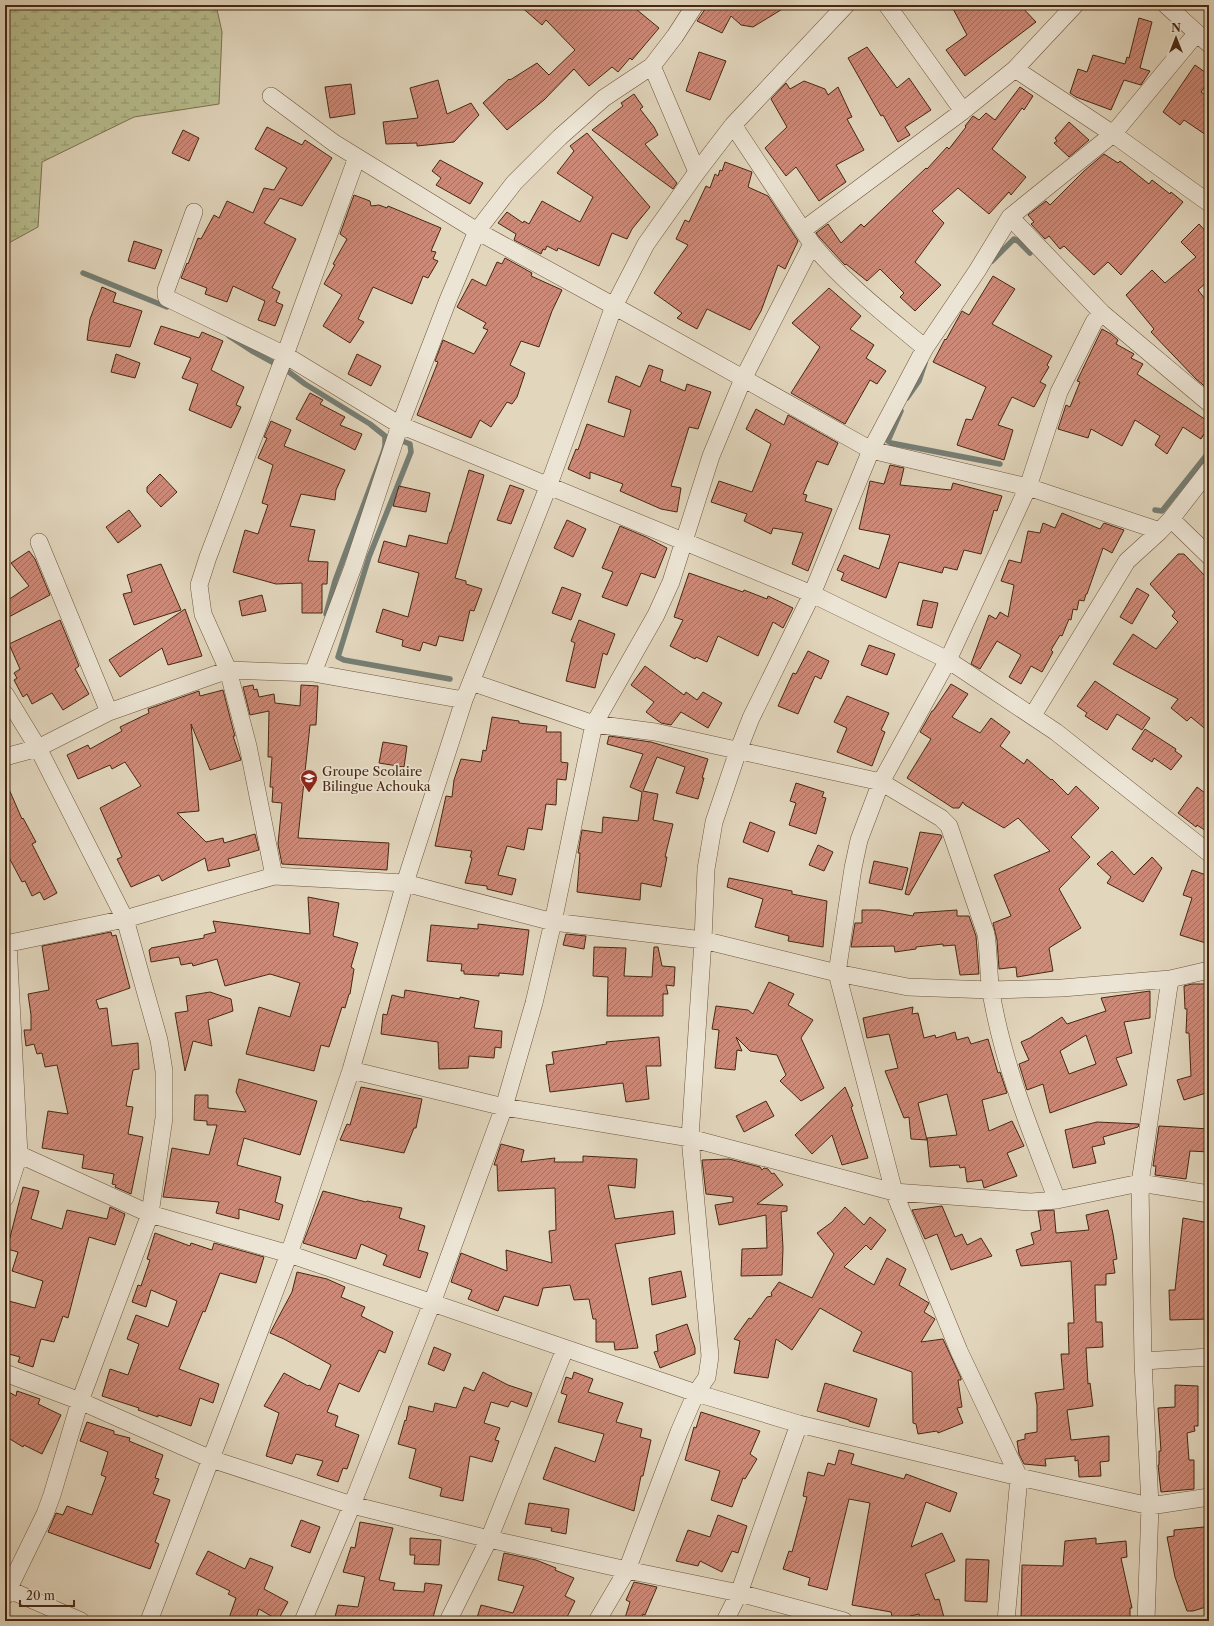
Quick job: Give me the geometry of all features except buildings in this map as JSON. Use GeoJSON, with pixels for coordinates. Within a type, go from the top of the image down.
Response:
{"type":"FeatureCollection","features":[{"type":"Feature","properties":{"kind":"street"},"geometry":{"type":"LineString","coordinates":[[313,674],[353,567],[400,425],[476,231],[514,183],[560,137],[604,98],[652,66],[675,36],[695,5]]}},
{"type":"Feature","properties":{"kind":"street"},"geometry":{"type":"LineString","coordinates":[[149,1621],[289,1254],[351,1070],[405,884],[464,700],[548,487],[614,306],[646,244],[697,172],[734,125],[846,5]]}},
{"type":"Feature","properties":{"kind":"street"},"geometry":{"type":"LineString","coordinates":[[887,5],[963,111]]}},
{"type":"Feature","properties":{"kind":"street"},"geometry":{"type":"LineString","coordinates":[[303,1621],[352,1505],[432,1303],[504,1107],[534,1002],[553,922],[594,724],[656,615],[670,582],[684,542],[711,456],[743,379],[808,237],[1015,68],[1075,5]]}},
{"type":"Feature","properties":{"kind":"street"},"geometry":{"type":"LineString","coordinates":[[597,1621],[627,1570],[679,1432],[696,1393],[707,1377],[710,1356],[690,1138],[703,940],[706,869],[714,822],[738,751],[751,718],[812,594],[870,450],[925,348],[977,271],[1010,217],[1113,134],[1203,39],[1170,7]]}},
{"type":"Feature","properties":{"kind":"street"},"geometry":{"type":"LineString","coordinates":[[652,66],[697,172]]}},
{"type":"Feature","properties":{"kind":"street"},"geometry":{"type":"LineString","coordinates":[[1015,68],[1113,134],[1209,203]]}},
{"type":"Feature","properties":{"kind":"street"},"geometry":{"type":"LineString","coordinates":[[271,96],[334,143],[476,231],[614,306],[870,450],[1028,487],[1165,525],[1209,556]]}},
{"type":"Feature","properties":{"kind":"street"},"geometry":{"type":"LineString","coordinates":[[734,125],[808,237],[826,260],[848,283],[925,348]]}},
{"type":"Feature","properties":{"kind":"street"},"geometry":{"type":"LineString","coordinates":[[274,876],[248,746],[228,670],[203,614],[199,585],[208,556],[285,355],[357,157]]}},
{"type":"Feature","properties":{"kind":"street"},"geometry":{"type":"LineString","coordinates":[[194,212],[166,290],[166,295],[168,298],[285,355],[400,425],[812,594],[948,660],[1056,732],[1209,853]]}},
{"type":"Feature","properties":{"kind":"street"},"geometry":{"type":"LineString","coordinates":[[1010,217],[1102,313],[1209,403]]}},
{"type":"Feature","properties":{"kind":"street"},"geometry":{"type":"LineString","coordinates":[[1006,1621],[1019,1477],[959,1351],[894,1192],[837,973],[853,868],[859,840],[881,782],[948,660],[1028,487],[1059,392],[1094,322],[1102,313]]}},
{"type":"Feature","properties":{"kind":"street"},"geometry":{"type":"LineString","coordinates":[[1033,716],[1127,561],[1165,525],[1209,470]]}},
{"type":"Feature","properties":{"kind":"street"},"geometry":{"type":"LineString","coordinates":[[39,542],[109,712]]}},
{"type":"Feature","properties":{"kind":"street"},"geometry":{"type":"LineString","coordinates":[[5,757],[38,748],[109,712],[228,670],[313,674],[464,700]]}},
{"type":"Feature","properties":{"kind":"street"},"geometry":{"type":"LineString","coordinates":[[471,682],[594,724],[655,732],[881,782],[941,818],[949,826],[986,934],[989,950],[990,990],[1006,1059],[1057,1200]]}},
{"type":"Feature","properties":{"kind":"street"},"geometry":{"type":"LineString","coordinates":[[5,694],[38,748],[125,919],[159,1040],[164,1071],[164,1118],[150,1214],[80,1401],[45,1514],[6,1592],[81,1621]]}},
{"type":"Feature","properties":{"kind":"street"},"geometry":{"type":"LineString","coordinates":[[5,1198],[12,1152],[6,943],[125,919],[274,876],[405,884],[553,922],[703,940],[837,973],[908,987],[990,990],[1062,988],[1170,979],[1209,970]]}},
{"type":"Feature","properties":{"kind":"street"},"geometry":{"type":"LineString","coordinates":[[1146,1621],[1150,1506],[1142,1361],[1140,1183],[1170,979]]}},
{"type":"Feature","properties":{"kind":"street"},"geometry":{"type":"LineString","coordinates":[[351,1070],[504,1107],[690,1138],[894,1192],[1031,1202],[1057,1200],[1140,1183],[1209,1194]]}},
{"type":"Feature","properties":{"kind":"street"},"geometry":{"type":"LineString","coordinates":[[12,1152],[150,1214],[289,1254],[696,1393],[798,1424],[1019,1477],[1150,1506],[1209,1497]]}},
{"type":"Feature","properties":{"kind":"street"},"geometry":{"type":"LineString","coordinates":[[448,1621],[490,1539],[565,1349]]}},
{"type":"Feature","properties":{"kind":"street"},"geometry":{"type":"LineString","coordinates":[[1142,1361],[1209,1357]]}},
{"type":"Feature","properties":{"kind":"street"},"geometry":{"type":"LineString","coordinates":[[5,1373],[80,1401],[211,1459],[352,1505],[490,1539],[627,1570],[739,1593],[844,1621]]}},
{"type":"Feature","properties":{"kind":"street"},"geometry":{"type":"LineString","coordinates":[[725,1621],[739,1593],[798,1424]]}},
{"type":"Feature","properties":{"kind":"green space"},"geometry":{"type":"Polygon","coordinates":[[[5,5],[216,5],[222,32],[219,104],[134,117],[42,162],[38,227],[5,245],[5,5]]]}},
{"type":"Feature","properties":{"kind":"waterway"},"geometry":{"type":"LineString","coordinates":[[992,261],[1014,239],[1030,253]]}},
{"type":"Feature","properties":{"kind":"waterway"},"geometry":{"type":"LineString","coordinates":[[83,273],[167,307]]}},
{"type":"Feature","properties":{"kind":"waterway"},"geometry":{"type":"LineString","coordinates":[[229,336],[252,351],[285,369],[305,384],[370,424],[385,436],[383,453],[335,581],[326,614]]}},
{"type":"Feature","properties":{"kind":"waterway"},"geometry":{"type":"LineString","coordinates":[[907,398],[919,381],[925,363]]}},
{"type":"Feature","properties":{"kind":"waterway"},"geometry":{"type":"LineString","coordinates":[[901,411],[888,441],[891,443],[1000,464]]}},
{"type":"Feature","properties":{"kind":"waterway"},"geometry":{"type":"LineString","coordinates":[[397,439],[410,444],[411,452],[369,557],[338,657],[344,660],[450,679]]}},
{"type":"Feature","properties":{"kind":"waterway"},"geometry":{"type":"LineString","coordinates":[[1155,510],[1162,511],[1209,452]]}},
{"type":"Feature","properties":{"kind":"place","name":"Groupe Scolaire Bilingue Achouka"},"geometry":{"type":"Point","coordinates":[309,793]}}]}
